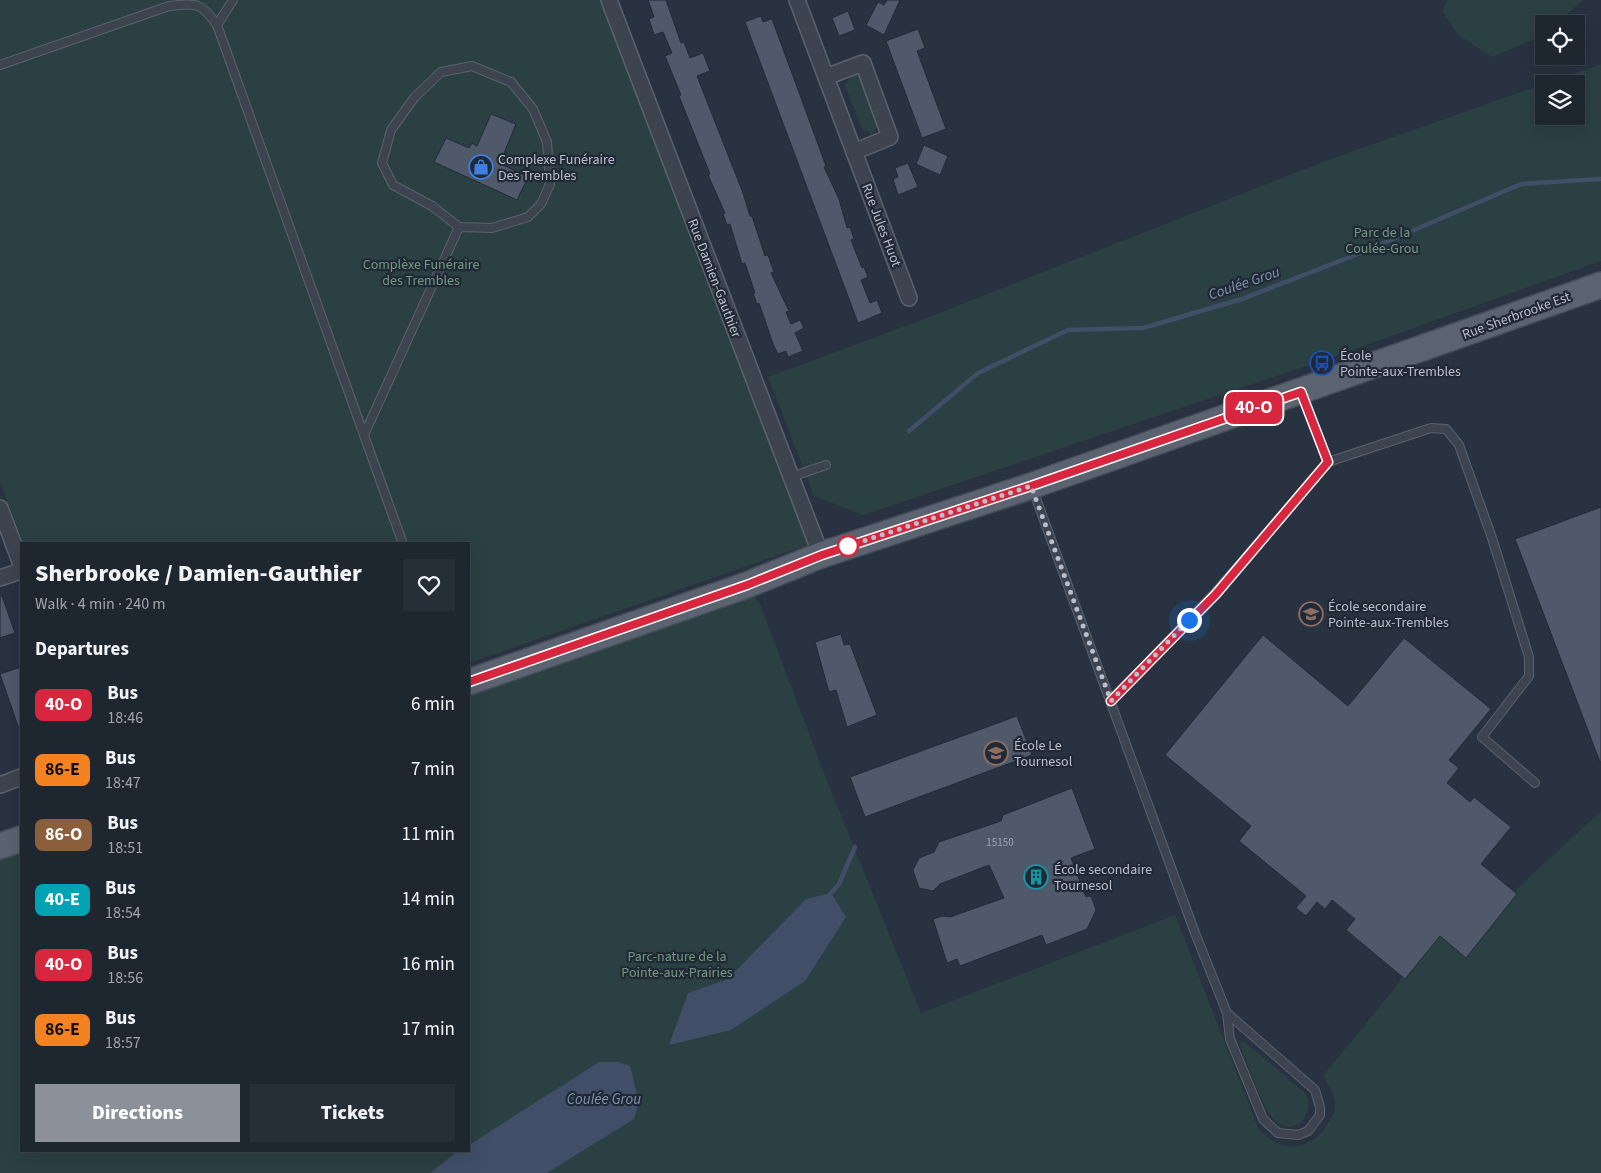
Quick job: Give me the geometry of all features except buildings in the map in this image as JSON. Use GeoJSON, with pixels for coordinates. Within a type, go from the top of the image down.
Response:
{"type":"FeatureCollection","features":[{"type":"Feature","properties":{"kind":"main road","name":"Rue Sherbrooke Est"},"geometry":{"type":"LineString","coordinates":[[470,682],[747,585],[822,555],[1031,486],[1601,285]]}},
{"type":"Feature","properties":{"kind":"main road"},"geometry":{"type":"LineString","coordinates":[[0,846],[20,839]]}},
{"type":"Feature","properties":{"kind":"street","name":"Rue Damien-Gauthier"},"geometry":{"type":"LineString","coordinates":[[610,0],[822,555]]}},
{"type":"Feature","properties":{"kind":"street","name":"Rue Jules Huot"},"geometry":{"type":"LineString","coordinates":[[797,0],[909,298]]}},
{"type":"Feature","properties":{"kind":"street"},"geometry":{"type":"LineString","coordinates":[[826,77],[863,63],[890,137],[854,152]]}},
{"type":"Feature","properties":{"kind":"street"},"geometry":{"type":"LineString","coordinates":[[0,508],[20,561]]}},
{"type":"Feature","properties":{"kind":"street"},"geometry":{"type":"LineString","coordinates":[[0,578],[20,571]]}},
{"type":"Feature","properties":{"kind":"street"},"geometry":{"type":"LineString","coordinates":[[0,784],[20,777]]}},
{"type":"Feature","properties":{"kind":"lane"},"geometry":{"type":"LineString","coordinates":[[217,25],[233,0]]}},
{"type":"Feature","properties":{"kind":"lane"},"geometry":{"type":"LineString","coordinates":[[0,65],[169,6],[195,3],[207,11],[217,25],[402,542]]}},
{"type":"Feature","properties":{"kind":"lane"},"geometry":{"type":"LineString","coordinates":[[472,66],[511,82],[533,109],[547,142],[550,184],[541,204],[528,217],[492,228],[458,227],[432,206],[393,186],[382,163],[391,130],[414,98],[442,72],[472,66]]}},
{"type":"Feature","properties":{"kind":"lane"},"geometry":{"type":"LineString","coordinates":[[364,435],[458,227]]}},
{"type":"Feature","properties":{"kind":"lane"},"geometry":{"type":"LineString","coordinates":[[1301,392],[1328,462]]}},
{"type":"Feature","properties":{"kind":"lane"},"geometry":{"type":"LineString","coordinates":[[1111,701],[1216,594],[1328,462],[1432,428],[1446,429],[1459,445],[1492,538],[1529,657],[1529,676],[1482,737],[1535,783]]}},
{"type":"Feature","properties":{"kind":"lane"},"geometry":{"type":"LineString","coordinates":[[791,476],[826,465]]}},
{"type":"Feature","properties":{"kind":"lane"},"geometry":{"type":"LineString","coordinates":[[1031,486],[1195,933],[1227,1013],[1230,1038],[1262,1118],[1278,1133],[1298,1135],[1308,1130],[1320,1115],[1320,1107],[1315,1090],[1227,1013]]}},
{"type":"Feature","properties":{"kind":"green space","name":"Complèxe Funéraire des Trembles"},"geometry":{"type":"Polygon","coordinates":[[[0,0],[609,0],[813,543],[470,663],[470,542],[23,542],[0,482],[0,0]]]}},
{"type":"Feature","properties":{"kind":"green space"},"geometry":{"type":"Polygon","coordinates":[[[1447,0],[1584,0],[1566,15],[1535,15],[1535,39],[1492,57],[1458,35],[1442,11],[1447,0]]]}},
{"type":"Feature","properties":{"kind":"green space","name":"Parc de la Coulée-Grou"},"geometry":{"type":"Polygon","coordinates":[[[1601,64],[1601,261],[1333,357],[863,515],[814,496],[768,377],[919,321],[1328,160],[1535,87],[1535,125],[1585,125],[1585,75],[1570,75],[1601,64]]]}},
{"type":"Feature","properties":{"kind":"green space"},"geometry":{"type":"Polygon","coordinates":[[[857,75],[861,78],[878,126],[871,135],[870,132],[862,130],[845,85],[849,79],[848,76],[857,75]]]}},
{"type":"Feature","properties":{"kind":"green space","name":"Parc-nature de la Pointe-aux-Prairies"},"geometry":{"type":"Polygon","coordinates":[[[747,585],[760,604],[824,773],[921,1013],[1175,915],[1258,1128],[1266,1136],[1285,1145],[1295,1146],[1313,1140],[1328,1123],[1334,1113],[1335,1102],[1323,1076],[1394,989],[1434,932],[1466,957],[1520,886],[1601,811],[1601,1173],[0,1173],[0,846],[20,839],[20,1152],[470,1152],[470,682],[747,585]]]}},
{"type":"Feature","properties":{"kind":"green space"},"geometry":{"type":"Polygon","coordinates":[[[1241,1042],[1245,1042],[1306,1094],[1308,1110],[1301,1122],[1289,1127],[1275,1121],[1271,1116],[1251,1074],[1240,1046],[1241,1042]]]}},
{"type":"Feature","properties":{"kind":"water"},"geometry":{"type":"Polygon","coordinates":[[[831,893],[846,917],[805,981],[731,1030],[669,1045],[688,993],[728,979],[806,899],[831,893]]]}},
{"type":"Feature","properties":{"kind":"water","name":"Coulée Grou"},"geometry":{"type":"Polygon","coordinates":[[[599,1062],[618,1062],[630,1066],[639,1102],[634,1119],[547,1173],[430,1173],[457,1152],[470,1152],[470,1144],[599,1062]]]}},
{"type":"Feature","properties":{"kind":"waterway","name":"Coulée Grou"},"geometry":{"type":"LineString","coordinates":[[909,431],[978,373],[1068,330],[1143,328],[1242,299],[1358,254],[1521,184],[1601,179]]}},
{"type":"Feature","properties":{"kind":"waterway","name":"Coulée Grou"},"geometry":{"type":"LineString","coordinates":[[831,893],[839,884],[855,847]]}},
{"type":"Feature","properties":{"kind":"bus line","name":"40-O"},"geometry":{"type":"LineString","coordinates":[[470,682],[747,585],[822,555],[1031,486],[1301,392],[1328,462],[1216,594],[1111,701]]}},
{"type":"Feature","properties":{"kind":"place","name":"Complexe Funéraire Des Trembles"},"geometry":{"type":"Point","coordinates":[481,167]}},
{"type":"Feature","properties":{"kind":"place","name":"École Pointe-aux-Trembles"},"geometry":{"type":"Point","coordinates":[1322,363]}},
{"type":"Feature","properties":{"kind":"place","name":"École secondaire Pointe-aux-Trembles"},"geometry":{"type":"Point","coordinates":[1311,614]}},
{"type":"Feature","properties":{"kind":"place","name":"École Le Tournesol"},"geometry":{"type":"Point","coordinates":[996,753]}},
{"type":"Feature","properties":{"kind":"place","name":"École secondaire Tournesol"},"geometry":{"type":"Point","coordinates":[1036,877]}},
{"type":"Feature","properties":{"kind":"route"},"geometry":{"type":"LineString","coordinates":[[848,546],[1031,486],[1111,701],[1189,620]]}}]}
